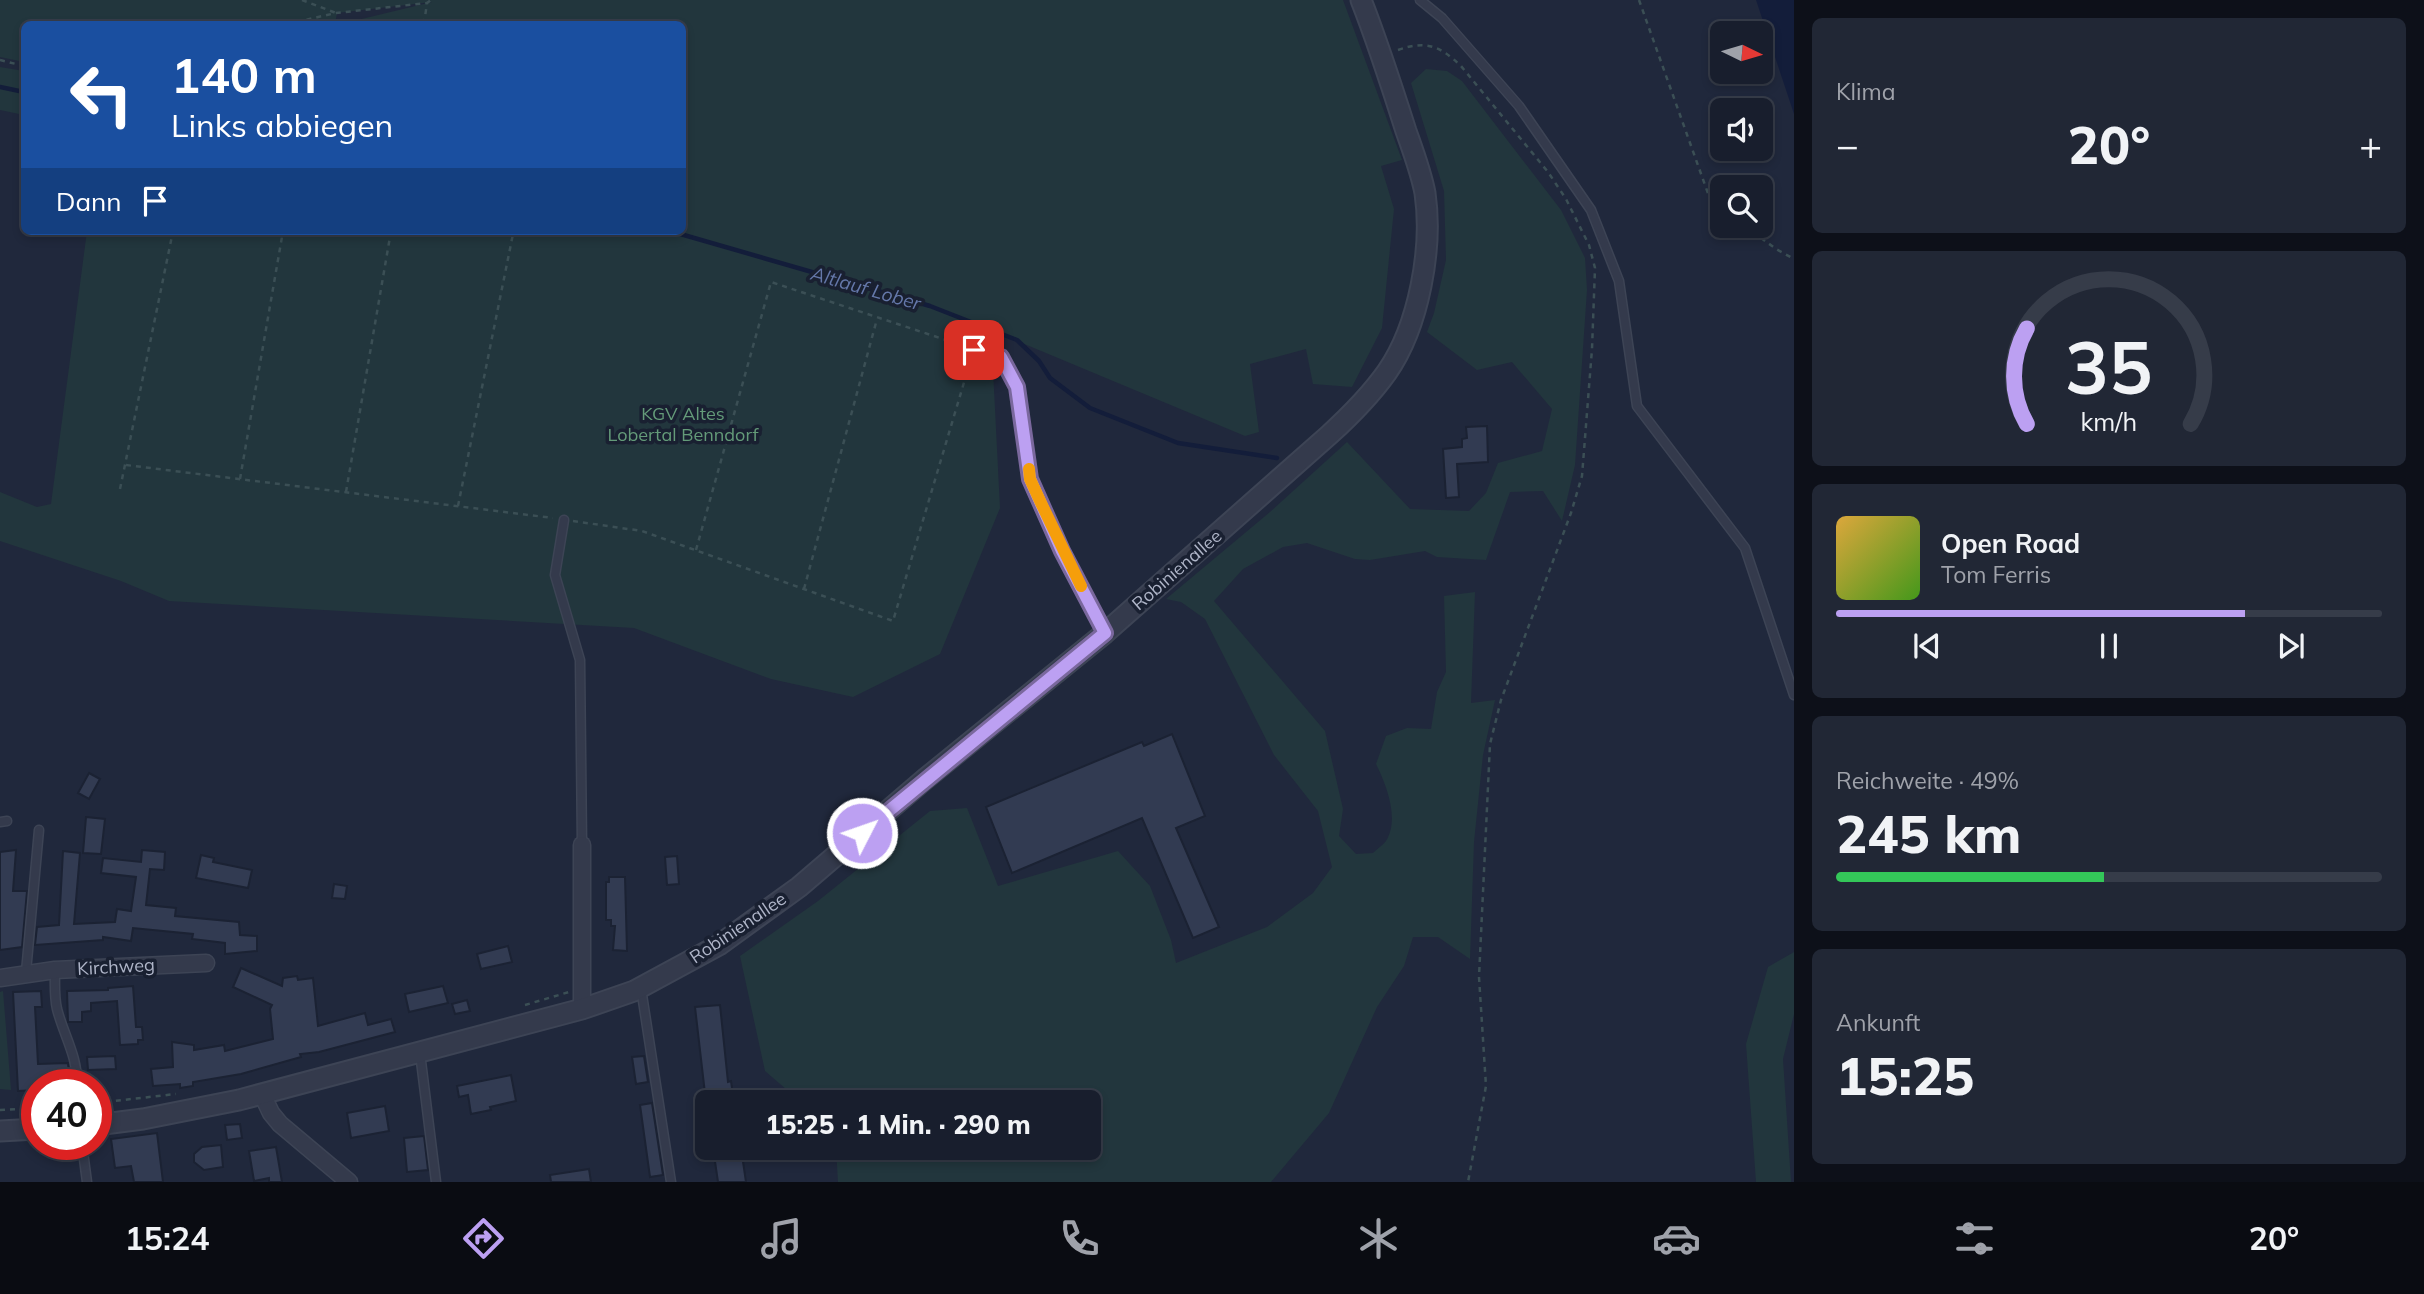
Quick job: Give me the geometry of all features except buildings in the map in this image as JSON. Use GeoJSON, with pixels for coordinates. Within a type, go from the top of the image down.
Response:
{"type":"FeatureCollection","features":[{"type":"Feature","properties":{"kind":"street","name":"Robinienallee"},"geometry":{"type":"LineString","coordinates":[[112,1123],[191,1111],[262,1094],[582,1009],[641,987],[719,945],[799,887],[925,779],[1105,633],[1363,404],[1389,370],[1407,330],[1423,279],[1428,230],[1424,191],[1383,58],[1361,0]]}},
{"type":"Feature","properties":{"kind":"street"},"geometry":{"type":"LineString","coordinates":[[582,845],[582,1009]]}},
{"type":"Feature","properties":{"kind":"street","name":"Kirchweg"},"geometry":{"type":"LineString","coordinates":[[0,978],[26,972],[206,963]]}},
{"type":"Feature","properties":{"kind":"street"},"geometry":{"type":"LineString","coordinates":[[262,1094],[280,1124],[349,1182]]}},
{"type":"Feature","properties":{"kind":"street"},"geometry":{"type":"LineString","coordinates":[[0,1131],[21,1130]]}},
{"type":"Feature","properties":{"kind":"lane"},"geometry":{"type":"LineString","coordinates":[[1420,0],[1442,18],[1520,106],[1591,210],[1619,281],[1637,406],[1745,548],[1794,695]]}},
{"type":"Feature","properties":{"kind":"lane"},"geometry":{"type":"LineString","coordinates":[[974,350],[1001,357],[1017,387],[1030,479],[1062,551],[1105,633]]}},
{"type":"Feature","properties":{"kind":"lane"},"geometry":{"type":"LineString","coordinates":[[564,520],[555,575],[580,660],[582,845]]}},
{"type":"Feature","properties":{"kind":"lane"},"geometry":{"type":"LineString","coordinates":[[26,972],[39,830]]}},
{"type":"Feature","properties":{"kind":"lane"},"geometry":{"type":"LineString","coordinates":[[55,970],[57,1010],[76,1069]]}},
{"type":"Feature","properties":{"kind":"lane"},"geometry":{"type":"LineString","coordinates":[[641,987],[671,1182]]}},
{"type":"Feature","properties":{"kind":"lane"},"geometry":{"type":"LineString","coordinates":[[420,1053],[436,1182]]}},
{"type":"Feature","properties":{"kind":"lane"},"geometry":{"type":"LineString","coordinates":[[84,1160],[87,1182]]}},
{"type":"Feature","properties":{"kind":"path"},"geometry":{"type":"LineString","coordinates":[[302,0],[336,13]]}},
{"type":"Feature","properties":{"kind":"path"},"geometry":{"type":"LineString","coordinates":[[300,21],[336,13],[427,3],[431,0]]}},
{"type":"Feature","properties":{"kind":"path"},"geometry":{"type":"LineString","coordinates":[[1639,0],[1710,199]]}},
{"type":"Feature","properties":{"kind":"path"},"geometry":{"type":"LineString","coordinates":[[424,21],[427,3]]}},
{"type":"Feature","properties":{"kind":"path"},"geometry":{"type":"LineString","coordinates":[[1383,58],[1419,43],[1448,54],[1461,66],[1548,172],[1566,199],[1589,245],[1595,268],[1582,475],[1571,513],[1502,701],[1490,744],[1479,977],[1486,1086],[1468,1182]]}},
{"type":"Feature","properties":{"kind":"path"},"geometry":{"type":"LineString","coordinates":[[0,60],[21,65]]}},
{"type":"Feature","properties":{"kind":"path"},"geometry":{"type":"LineString","coordinates":[[120,489],[172,235]]}},
{"type":"Feature","properties":{"kind":"path"},"geometry":{"type":"LineString","coordinates":[[240,479],[282,235]]}},
{"type":"Feature","properties":{"kind":"path"},"geometry":{"type":"LineString","coordinates":[[346,492],[390,235]]}},
{"type":"Feature","properties":{"kind":"path"},"geometry":{"type":"LineString","coordinates":[[458,506],[513,235]]}},
{"type":"Feature","properties":{"kind":"path"},"geometry":{"type":"LineString","coordinates":[[1761,238],[1794,259]]}},
{"type":"Feature","properties":{"kind":"path"},"geometry":{"type":"LineString","coordinates":[[126,465],[642,531],[893,621],[974,350],[771,282],[696,550]]}},
{"type":"Feature","properties":{"kind":"path"},"geometry":{"type":"LineString","coordinates":[[804,589],[878,317]]}},
{"type":"Feature","properties":{"kind":"path"},"geometry":{"type":"LineString","coordinates":[[112,1101],[179,1093]]}},
{"type":"Feature","properties":{"kind":"path"},"geometry":{"type":"LineString","coordinates":[[0,1110],[21,1109]]}},
{"type":"Feature","properties":{"kind":"green space","name":"KGV Altes Lobertal Benndorf"},"geometry":{"type":"Polygon","coordinates":[[[0,0],[1343,0],[1402,160],[1381,166],[1394,209],[1382,328],[1352,387],[1313,384],[1306,349],[1250,364],[1259,432],[1245,436],[991,330],[1000,508],[940,654],[853,697],[771,679],[634,628],[169,601],[121,581],[0,541],[0,492],[37,507],[51,504],[86,235],[686,235],[686,21],[353,21],[432,2],[337,13],[336,21],[21,21],[21,61],[0,57],[0,0]]]}},
{"type":"Feature","properties":{"kind":"green space"},"geometry":{"type":"Polygon","coordinates":[[[0,67],[21,70],[21,114],[0,110],[0,67]]]}},
{"type":"Feature","properties":{"kind":"green space"},"geometry":{"type":"Polygon","coordinates":[[[1426,69],[1447,71],[1462,81],[1561,210],[1585,258],[1587,290],[1575,465],[1562,521],[1543,491],[1510,492],[1486,560],[1437,557],[1425,551],[1370,560],[1355,559],[1307,543],[1283,547],[1243,569],[1214,601],[1325,731],[1343,809],[1339,836],[1356,854],[1373,853],[1386,841],[1390,832],[1390,802],[1376,764],[1386,736],[1407,728],[1431,729],[1437,692],[1446,672],[1444,596],[1475,592],[1471,703],[1495,700],[1483,755],[1474,842],[1470,959],[1438,937],[1413,937],[1404,966],[1377,1007],[1329,1113],[1271,1182],[838,1182],[837,1160],[1101,1160],[1101,1090],[787,1090],[765,1071],[740,956],[818,901],[930,811],[967,808],[998,886],[1118,851],[1150,886],[1171,940],[1176,963],[1267,927],[1313,893],[1332,867],[1318,811],[1274,755],[1205,619],[1181,602],[1166,599],[1270,512],[1347,442],[1410,509],[1469,511],[1486,493],[1498,463],[1542,451],[1552,409],[1512,362],[1477,370],[1427,332],[1446,260],[1444,191],[1411,83],[1426,69]]]}},
{"type":"Feature","properties":{"kind":"green space"},"geometry":{"type":"Polygon","coordinates":[[[1794,952],[1794,1014],[1783,1059],[1791,1182],[1756,1182],[1746,1044],[1768,967],[1794,952]]]}},
{"type":"Feature","properties":{"kind":"green space"},"geometry":{"type":"Polygon","coordinates":[[[3,991],[11,1090],[0,1089],[0,992],[3,991]]]}},
{"type":"Feature","properties":{"kind":"water"},"geometry":{"type":"Polygon","coordinates":[[[1756,0],[1794,0],[1794,114],[1773,51],[1773,21],[1763,21],[1756,0]]]}},
{"type":"Feature","properties":{"kind":"waterway","name":"Altlauf Lober"},"geometry":{"type":"LineString","coordinates":[[0,87],[21,91]]}},
{"type":"Feature","properties":{"kind":"waterway","name":"Altlauf Lober"},"geometry":{"type":"LineString","coordinates":[[684,235],[930,306],[1017,340],[1039,361],[1050,378],[1090,408],[1178,443],[1277,458]]}},
{"type":"Feature","properties":{"kind":"slow traffic"},"geometry":{"type":"LineString","coordinates":[[1029,469],[1030,479],[1062,551],[1081,586]]}},
{"type":"Feature","properties":{"kind":"route"},"geometry":{"type":"LineString","coordinates":[[862,833],[1105,633],[1062,551],[1030,479],[1017,387],[1001,357],[974,350]]}}]}
